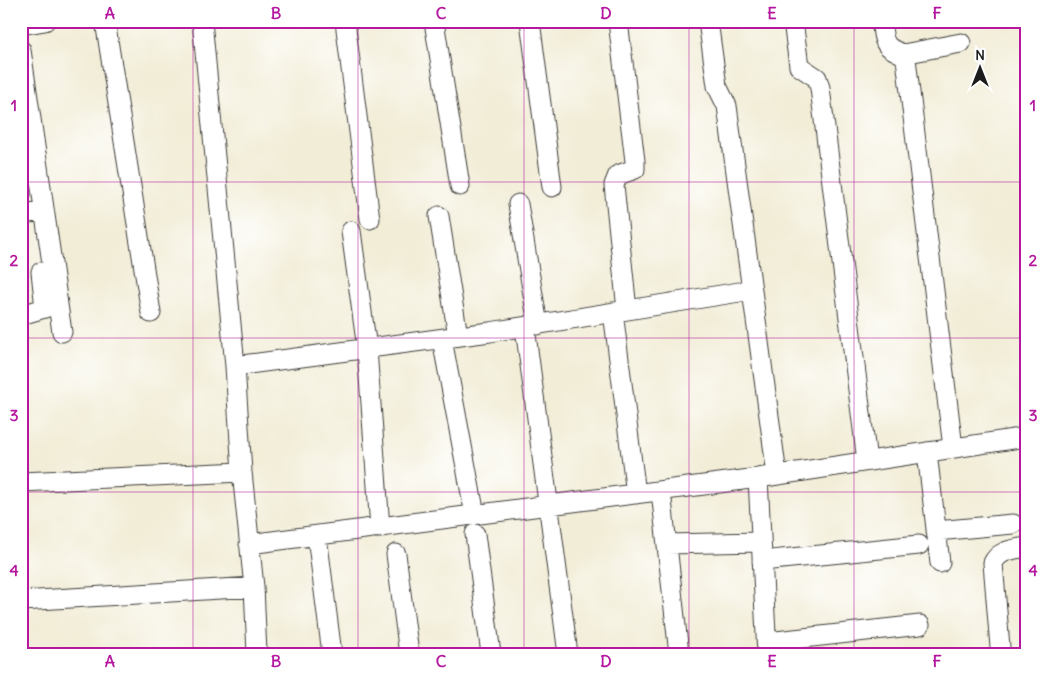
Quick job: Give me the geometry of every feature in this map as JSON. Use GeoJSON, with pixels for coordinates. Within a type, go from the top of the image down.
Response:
{"type":"FeatureCollection","features":[{"type":"Feature","properties":{"kind":"street"},"geometry":{"type":"LineString","coordinates":[[21,25],[45,21]]}},
{"type":"Feature","properties":{"kind":"street"},"geometry":{"type":"LineString","coordinates":[[105,21],[151,313]]}},
{"type":"Feature","properties":{"kind":"street"},"geometry":{"type":"LineString","coordinates":[[202,21],[235,366],[242,472],[254,587],[257,654]]}},
{"type":"Feature","properties":{"kind":"street"},"geometry":{"type":"LineString","coordinates":[[345,21],[370,219]]}},
{"type":"Feature","properties":{"kind":"street"},"geometry":{"type":"LineString","coordinates":[[434,21],[460,186]]}},
{"type":"Feature","properties":{"kind":"street"},"geometry":{"type":"LineString","coordinates":[[530,21],[552,187]]}},
{"type":"Feature","properties":{"kind":"street"},"geometry":{"type":"LineString","coordinates":[[618,21],[635,161],[635,169],[618,175],[614,185],[620,312],[636,494]]}},
{"type":"Feature","properties":{"kind":"street"},"geometry":{"type":"LineString","coordinates":[[708,21],[718,86],[727,106],[777,475]]}},
{"type":"Feature","properties":{"kind":"street"},"geometry":{"type":"LineString","coordinates":[[793,21],[799,66],[817,78],[820,88],[867,461]]}},
{"type":"Feature","properties":{"kind":"street"},"geometry":{"type":"LineString","coordinates":[[882,21],[886,43],[889,47],[903,54],[961,43]]}},
{"type":"Feature","properties":{"kind":"street"},"geometry":{"type":"LineString","coordinates":[[21,50],[62,332]]}},
{"type":"Feature","properties":{"kind":"street"},"geometry":{"type":"LineString","coordinates":[[903,54],[907,69],[953,448]]}},
{"type":"Feature","properties":{"kind":"street"},"geometry":{"type":"LineString","coordinates":[[518,204],[549,505],[568,654]]}},
{"type":"Feature","properties":{"kind":"street"},"geometry":{"type":"LineString","coordinates":[[21,214],[44,211]]}},
{"type":"Feature","properties":{"kind":"street"},"geometry":{"type":"LineString","coordinates":[[439,216],[450,338],[475,515]]}},
{"type":"Feature","properties":{"kind":"street"},"geometry":{"type":"LineString","coordinates":[[350,231],[367,349],[380,528]]}},
{"type":"Feature","properties":{"kind":"street"},"geometry":{"type":"LineString","coordinates":[[21,315],[45,308],[38,236]]}},
{"type":"Feature","properties":{"kind":"street"},"geometry":{"type":"LineString","coordinates":[[235,366],[450,338],[752,290]]}},
{"type":"Feature","properties":{"kind":"street"},"geometry":{"type":"LineString","coordinates":[[249,544],[758,478],[953,448],[1026,439]]}},
{"type":"Feature","properties":{"kind":"street"},"geometry":{"type":"LineString","coordinates":[[927,452],[940,563]]}},
{"type":"Feature","properties":{"kind":"street"},"geometry":{"type":"LineString","coordinates":[[21,482],[242,472]]}},
{"type":"Feature","properties":{"kind":"street"},"geometry":{"type":"LineString","coordinates":[[758,478],[767,648],[920,626]]}},
{"type":"Feature","properties":{"kind":"street"},"geometry":{"type":"LineString","coordinates":[[661,490],[679,654]]}},
{"type":"Feature","properties":{"kind":"street"},"geometry":{"type":"LineString","coordinates":[[936,531],[1013,524]]}},
{"type":"Feature","properties":{"kind":"street"},"geometry":{"type":"LineString","coordinates":[[475,534],[491,654]]}},
{"type":"Feature","properties":{"kind":"street"},"geometry":{"type":"LineString","coordinates":[[316,536],[332,654]]}},
{"type":"Feature","properties":{"kind":"street"},"geometry":{"type":"LineString","coordinates":[[667,544],[762,551],[919,546]]}},
{"type":"Feature","properties":{"kind":"street"},"geometry":{"type":"LineString","coordinates":[[1000,647],[992,564],[995,558],[1002,552],[1026,547]]}},
{"type":"Feature","properties":{"kind":"street"},"geometry":{"type":"LineString","coordinates":[[396,554],[409,654]]}},
{"type":"Feature","properties":{"kind":"street"},"geometry":{"type":"LineString","coordinates":[[21,601],[254,587]]}}]}
